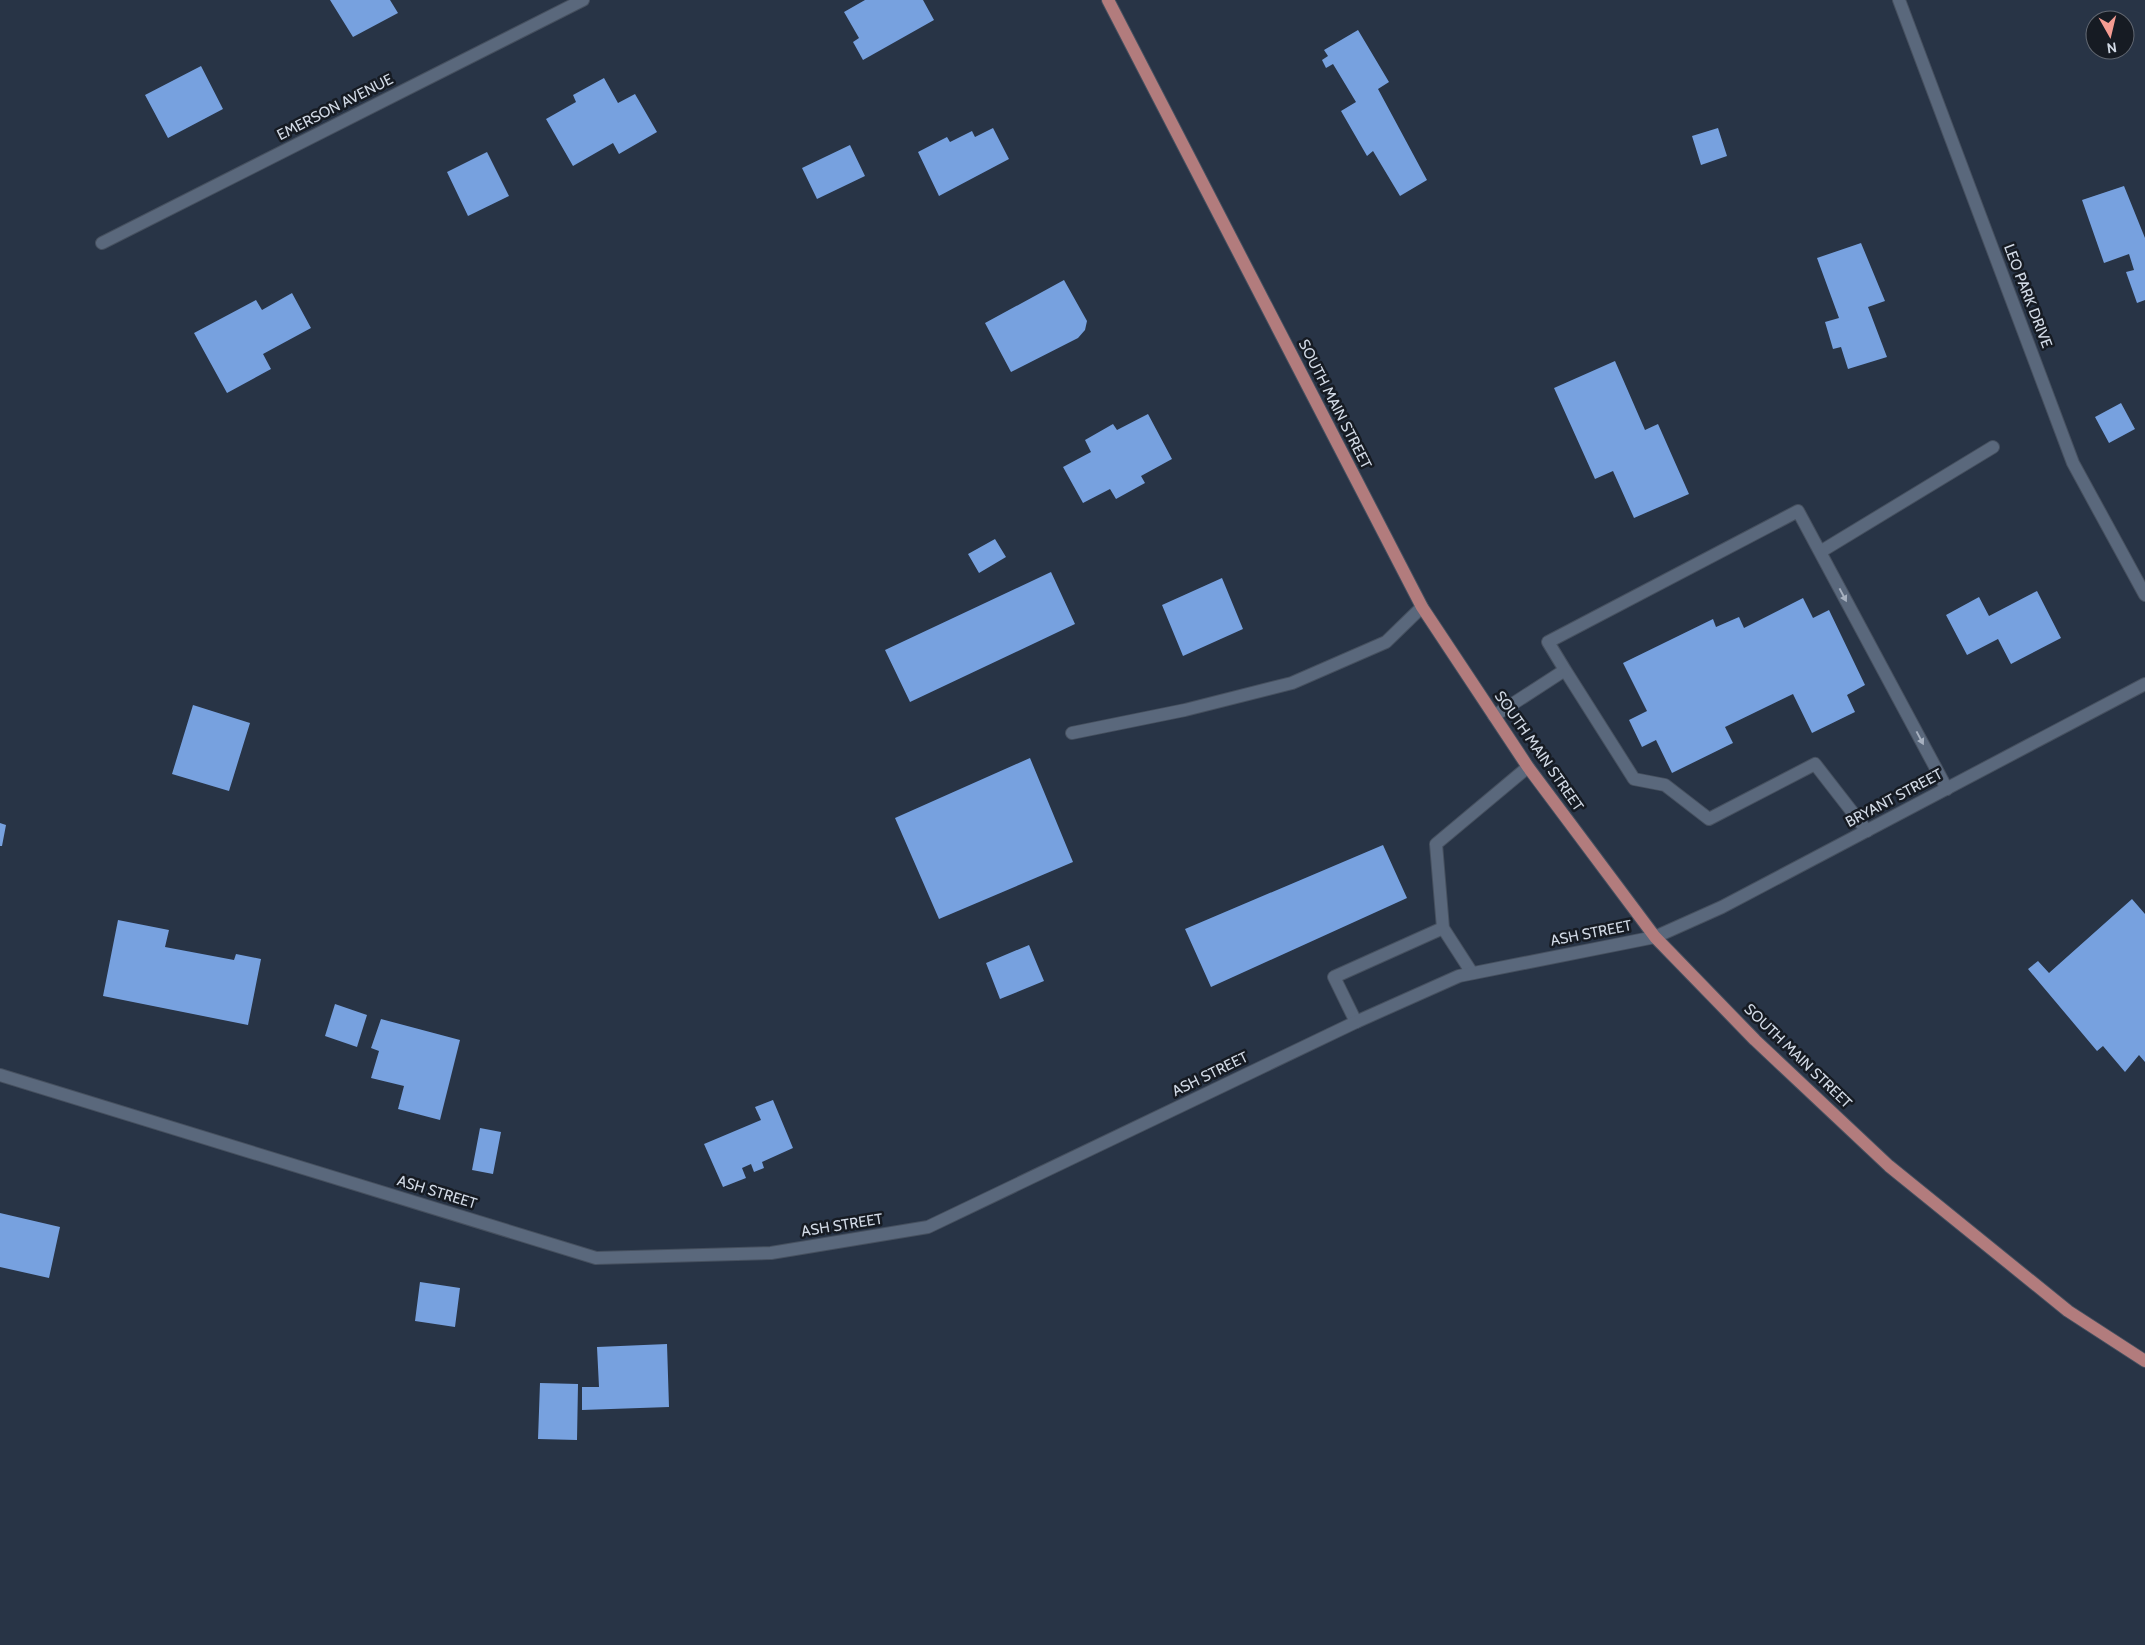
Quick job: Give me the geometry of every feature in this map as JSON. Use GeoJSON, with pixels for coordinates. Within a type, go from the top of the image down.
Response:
{"type":"FeatureCollection","features":[{"type":"Feature","properties":{"kind":"main road","name":"SOUTH MAIN STREET"},"geometry":{"type":"LineString","coordinates":[[1108,0],[1422,607],[1528,767],[1655,937],[1755,1040],[1889,1166],[2068,1310],[2145,1361]]}},
{"type":"Feature","properties":{"kind":"street","name":"EMERSON AVENUE"},"geometry":{"type":"LineString","coordinates":[[102,243],[583,0]]}},
{"type":"Feature","properties":{"kind":"street","name":"LEO PARK DRIVE"},"geometry":{"type":"LineString","coordinates":[[1899,0],[2074,462],[2145,595]]}},
{"type":"Feature","properties":{"kind":"street"},"geometry":{"type":"LineString","coordinates":[[1820,552],[1993,447]]}},
{"type":"Feature","properties":{"kind":"street"},"geometry":{"type":"LineString","coordinates":[[1867,831],[1814,764],[1709,819],[1664,785],[1634,779],[1548,642],[1798,511],[1947,789]]}},
{"type":"Feature","properties":{"kind":"street"},"geometry":{"type":"LineString","coordinates":[[1072,733],[1185,710],[1292,683],[1386,642],[1422,607]]}},
{"type":"Feature","properties":{"kind":"street"},"geometry":{"type":"LineString","coordinates":[[1494,716],[1565,670]]}},
{"type":"Feature","properties":{"kind":"street","name":"BRYANT STREET"},"geometry":{"type":"LineString","coordinates":[[1655,937],[1722,907],[2145,684]]}},
{"type":"Feature","properties":{"kind":"street"},"geometry":{"type":"LineString","coordinates":[[1472,974],[1443,928],[1436,844],[1528,767]]}},
{"type":"Feature","properties":{"kind":"street"},"geometry":{"type":"LineString","coordinates":[[1356,1022],[1334,977],[1443,928]]}},
{"type":"Feature","properties":{"kind":"street","name":"ASH STREET"},"geometry":{"type":"LineString","coordinates":[[0,1076],[596,1258],[770,1254],[928,1227],[1356,1022],[1459,976],[1655,937]]}},
{"type":"Feature","properties":{"kind":"building"},"geometry":{"type":"Polygon","coordinates":[[[330,0],[390,0],[398,13],[353,37],[330,0]]]}},
{"type":"Feature","properties":{"kind":"building"},"geometry":{"type":"Polygon","coordinates":[[[865,0],[923,0],[934,20],[863,60],[853,42],[859,38],[844,12],[865,0]]]}},
{"type":"Feature","properties":{"kind":"building"},"geometry":{"type":"Polygon","coordinates":[[[1358,30],[1389,82],[1378,89],[1427,180],[1400,196],[1373,151],[1367,156],[1341,111],[1356,102],[1333,64],[1326,68],[1322,60],[1328,56],[1324,50],[1358,30]]]}},
{"type":"Feature","properties":{"kind":"building"},"geometry":{"type":"Polygon","coordinates":[[[201,66],[223,109],[168,138],[145,95],[201,66]]]}},
{"type":"Feature","properties":{"kind":"building"},"geometry":{"type":"Polygon","coordinates":[[[604,78],[618,103],[635,94],[657,132],[619,154],[613,143],[573,166],[546,119],[576,102],[573,95],[604,78]]]}},
{"type":"Feature","properties":{"kind":"building"},"geometry":{"type":"Polygon","coordinates":[[[993,128],[1009,159],[939,196],[918,152],[947,137],[950,142],[972,131],[975,137],[993,128]]]}},
{"type":"Feature","properties":{"kind":"building"},"geometry":{"type":"Polygon","coordinates":[[[1718,128],[1727,156],[1701,165],[1692,136],[1718,128]]]}},
{"type":"Feature","properties":{"kind":"building"},"geometry":{"type":"Polygon","coordinates":[[[850,145],[865,176],[817,199],[802,168],[850,145]]]}},
{"type":"Feature","properties":{"kind":"building"},"geometry":{"type":"Polygon","coordinates":[[[487,152],[509,196],[468,216],[447,172],[487,152]]]}},
{"type":"Feature","properties":{"kind":"building"},"geometry":{"type":"Polygon","coordinates":[[[2124,186],[2145,238],[2145,300],[2137,303],[2126,272],[2134,270],[2129,254],[2104,263],[2082,200],[2124,186]]]}},
{"type":"Feature","properties":{"kind":"building"},"geometry":{"type":"Polygon","coordinates":[[[1861,243],[1885,301],[1868,307],[1887,357],[1848,369],[1841,347],[1833,349],[1825,322],[1839,318],[1817,258],[1861,243]]]}},
{"type":"Feature","properties":{"kind":"building"},"geometry":{"type":"Polygon","coordinates":[[[1064,280],[1087,321],[1085,330],[1078,338],[1011,372],[985,323],[1064,280]]]}},
{"type":"Feature","properties":{"kind":"building"},"geometry":{"type":"Polygon","coordinates":[[[292,293],[311,328],[263,354],[271,369],[227,393],[194,333],[256,300],[262,310],[292,293]]]}},
{"type":"Feature","properties":{"kind":"building"},"geometry":{"type":"Polygon","coordinates":[[[1615,361],[1645,430],[1658,424],[1689,494],[1634,518],[1613,471],[1595,479],[1554,388],[1615,361]]]}},
{"type":"Feature","properties":{"kind":"building"},"geometry":{"type":"Polygon","coordinates":[[[2121,403],[2135,429],[2109,443],[2095,417],[2121,403]]]}},
{"type":"Feature","properties":{"kind":"building"},"geometry":{"type":"Polygon","coordinates":[[[1148,414],[1172,459],[1141,476],[1145,483],[1116,499],[1110,489],[1083,503],[1063,467],[1091,452],[1085,440],[1113,424],[1117,430],[1148,414]]]}},
{"type":"Feature","properties":{"kind":"building"},"geometry":{"type":"Polygon","coordinates":[[[995,539],[1006,557],[979,573],[968,554],[995,539]]]}},
{"type":"Feature","properties":{"kind":"building"},"geometry":{"type":"Polygon","coordinates":[[[1051,572],[1075,624],[910,702],[885,650],[1051,572]]]}},
{"type":"Feature","properties":{"kind":"building"},"geometry":{"type":"Polygon","coordinates":[[[1222,578],[1243,629],[1183,656],[1162,605],[1222,578]]]}},
{"type":"Feature","properties":{"kind":"building"},"geometry":{"type":"Polygon","coordinates":[[[2037,591],[2061,638],[2011,664],[1998,639],[1967,655],[1946,615],[1979,597],[1989,616],[2037,591]]]}},
{"type":"Feature","properties":{"kind":"building"},"geometry":{"type":"Polygon","coordinates":[[[1803,598],[1813,618],[1829,610],[1865,685],[1847,695],[1855,712],[1812,733],[1793,694],[1725,727],[1733,743],[1672,773],[1656,740],[1642,747],[1629,720],[1647,711],[1623,663],[1713,619],[1716,627],[1739,617],[1744,628],[1803,598]]]}},
{"type":"Feature","properties":{"kind":"building"},"geometry":{"type":"Polygon","coordinates":[[[193,705],[250,723],[229,791],[172,774],[193,705]]]}},
{"type":"Feature","properties":{"kind":"building"},"geometry":{"type":"Polygon","coordinates":[[[1030,758],[1073,862],[939,919],[895,818],[1030,758]]]}},
{"type":"Feature","properties":{"kind":"building"},"geometry":{"type":"Polygon","coordinates":[[[0,823],[6,825],[2,846],[0,846],[0,823]]]}},
{"type":"Feature","properties":{"kind":"building"},"geometry":{"type":"Polygon","coordinates":[[[1383,845],[1407,898],[1211,987],[1185,929],[1383,845]]]}},
{"type":"Feature","properties":{"kind":"building"},"geometry":{"type":"Polygon","coordinates":[[[2132,899],[2145,914],[2145,1062],[2139,1055],[2125,1072],[2103,1046],[2097,1051],[2028,969],[2038,961],[2049,973],[2132,899]]]}},
{"type":"Feature","properties":{"kind":"building"},"geometry":{"type":"Polygon","coordinates":[[[118,920],[169,930],[165,947],[234,960],[236,954],[261,959],[248,1025],[103,996],[118,920]]]}},
{"type":"Feature","properties":{"kind":"building"},"geometry":{"type":"Polygon","coordinates":[[[1029,945],[1044,981],[1000,999],[986,963],[1029,945]]]}},
{"type":"Feature","properties":{"kind":"building"},"geometry":{"type":"Polygon","coordinates":[[[335,1004],[367,1015],[357,1047],[325,1036],[335,1004]]]}},
{"type":"Feature","properties":{"kind":"building"},"geometry":{"type":"Polygon","coordinates":[[[381,1019],[460,1040],[440,1120],[398,1109],[404,1086],[371,1078],[379,1051],[371,1048],[381,1019]]]}},
{"type":"Feature","properties":{"kind":"building"},"geometry":{"type":"Polygon","coordinates":[[[773,1100],[793,1148],[762,1162],[764,1168],[754,1172],[751,1164],[742,1168],[746,1178],[723,1187],[704,1144],[761,1120],[755,1107],[773,1100]]]}},
{"type":"Feature","properties":{"kind":"building"},"geometry":{"type":"Polygon","coordinates":[[[480,1128],[501,1132],[493,1174],[472,1170],[480,1128]]]}},
{"type":"Feature","properties":{"kind":"building"},"geometry":{"type":"Polygon","coordinates":[[[0,1213],[60,1227],[49,1278],[0,1267],[0,1213]]]}},
{"type":"Feature","properties":{"kind":"building"},"geometry":{"type":"Polygon","coordinates":[[[420,1282],[460,1288],[455,1327],[415,1321],[420,1282]]]}},
{"type":"Feature","properties":{"kind":"building"},"geometry":{"type":"Polygon","coordinates":[[[667,1344],[669,1407],[582,1410],[582,1387],[599,1387],[597,1347],[667,1344]]]}},
{"type":"Feature","properties":{"kind":"building"},"geometry":{"type":"Polygon","coordinates":[[[540,1383],[578,1384],[577,1440],[538,1439],[540,1383]]]}}]}
